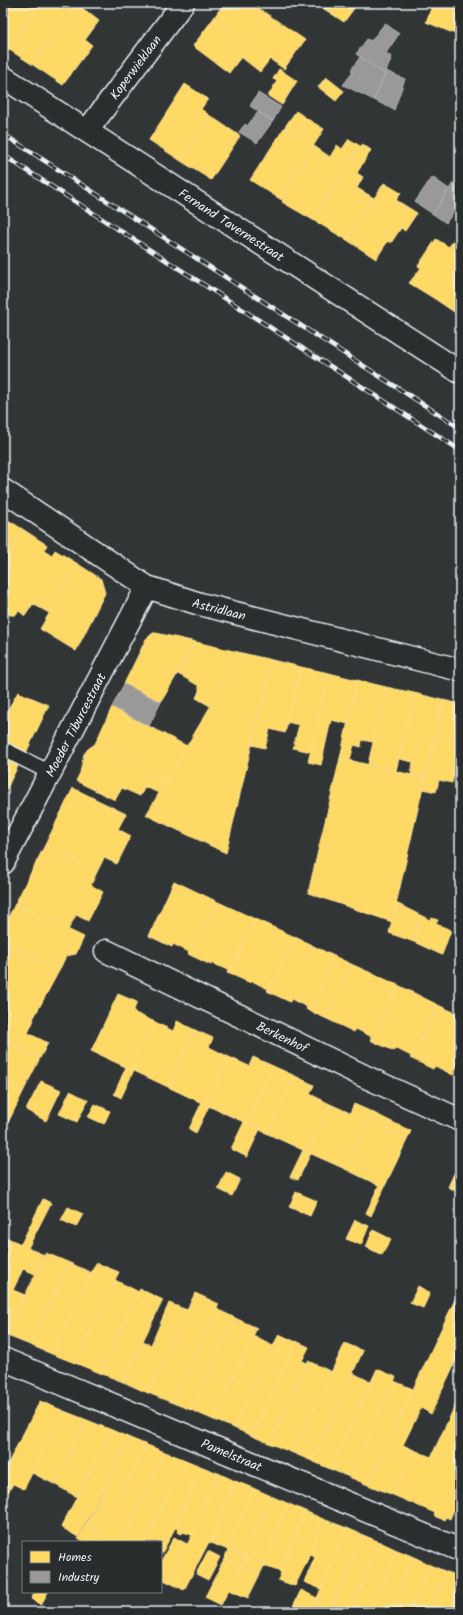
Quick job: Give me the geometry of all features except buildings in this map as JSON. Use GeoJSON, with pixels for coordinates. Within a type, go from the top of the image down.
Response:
{"type":"FeatureCollection","features":[{"type":"Feature","properties":{"kind":"street","name":"Koperwieklaan"},"geometry":{"type":"LineString","coordinates":[[87,131],[182,3]]}},
{"type":"Feature","properties":{"kind":"street","name":"Fernand Tavernestraat"},"geometry":{"type":"LineString","coordinates":[[3,77],[460,372]]}},
{"type":"Feature","properties":{"kind":"street","name":"Astridlaan"},"geometry":{"type":"LineString","coordinates":[[3,490],[147,586],[200,604],[460,670]]}},
{"type":"Feature","properties":{"kind":"street","name":"Moeder Tiburcestraat"},"geometry":{"type":"LineString","coordinates":[[3,863],[147,586]]}},
{"type":"Feature","properties":{"kind":"street","name":"Berkenhof"},"geometry":{"type":"LineString","coordinates":[[106,950],[359,1074],[460,1120]]}},
{"type":"Feature","properties":{"kind":"street","name":"Pamelstraat"},"geometry":{"type":"LineString","coordinates":[[3,1359],[460,1550]]}},
{"type":"Feature","properties":{"kind":"lane"},"geometry":{"type":"LineString","coordinates":[[3,749],[49,772]]}},
{"type":"Feature","properties":{"kind":"railway"},"geometry":{"type":"LineString","coordinates":[[3,134],[460,428]]}},
{"type":"Feature","properties":{"kind":"railway"},"geometry":{"type":"LineString","coordinates":[[3,155],[460,450]]}}]}
